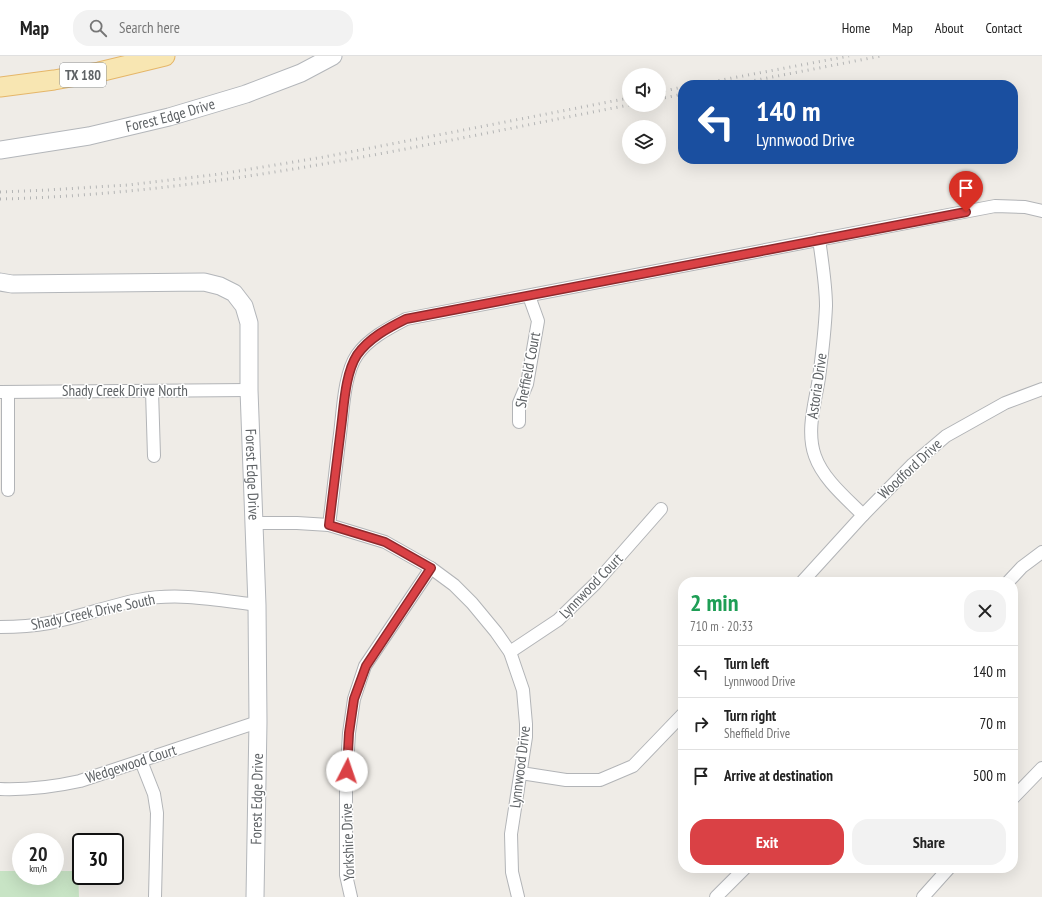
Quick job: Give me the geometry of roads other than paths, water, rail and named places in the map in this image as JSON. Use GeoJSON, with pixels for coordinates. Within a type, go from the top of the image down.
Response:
{"type":"FeatureCollection","features":[{"type":"Feature","properties":{"kind":"main road","name":"TX 180"},"geometry":{"type":"LineString","coordinates":[[0,87],[99,72],[165,56]]}},
{"type":"Feature","properties":{"kind":"street","name":"Forest Edge Drive"},"geometry":{"type":"LineString","coordinates":[[0,150],[89,136],[169,117],[246,94],[301,73],[333,56]]}},
{"type":"Feature","properties":{"kind":"street"},"geometry":{"type":"LineString","coordinates":[[329,525],[345,393],[351,370],[357,355],[383,331],[406,319],[995,206],[1025,207],[1042,211]]}},
{"type":"Feature","properties":{"kind":"street","name":"Astoria Drive"},"geometry":{"type":"LineString","coordinates":[[819,239],[826,305],[818,379],[813,407],[811,435],[815,455],[820,466],[830,480],[862,515]]}},
{"type":"Feature","properties":{"kind":"street","name":"Forest Edge Drive"},"geometry":{"type":"LineString","coordinates":[[0,282],[12,284],[204,282],[220,286],[234,293],[244,306],[249,323],[249,390],[257,605],[258,722],[255,897]]}},
{"type":"Feature","properties":{"kind":"street","name":"Sheffield Court"},"geometry":{"type":"LineString","coordinates":[[519,422],[519,403],[527,384],[538,321],[529,296]]}},
{"type":"Feature","properties":{"kind":"street","name":"Woodford Drive"},"geometry":{"type":"LineString","coordinates":[[806,577],[862,515],[913,464],[946,436],[1004,403],[1042,389]]}},
{"type":"Feature","properties":{"kind":"street","name":"Shady Creek Drive North"},"geometry":{"type":"LineString","coordinates":[[4,392],[249,390]]}},
{"type":"Feature","properties":{"kind":"street"},"geometry":{"type":"LineString","coordinates":[[152,391],[154,456]]}},
{"type":"Feature","properties":{"kind":"street"},"geometry":{"type":"LineString","coordinates":[[4,392],[8,490]]}},
{"type":"Feature","properties":{"kind":"street","name":"Lynnwood Court"},"geometry":{"type":"LineString","coordinates":[[510,652],[558,620],[595,584],[662,509]]}},
{"type":"Feature","properties":{"kind":"street","name":"Lynnwood Drive"},"geometry":{"type":"LineString","coordinates":[[255,523],[329,525],[385,542],[431,568],[454,585],[472,603],[496,632],[510,652],[522,690],[526,724],[521,773],[511,834],[512,872],[518,897]]}},
{"type":"Feature","properties":{"kind":"street"},"geometry":{"type":"LineString","coordinates":[[1013,577],[1022,567],[1042,552]]}},
{"type":"Feature","properties":{"kind":"street","name":"Yorkshire Drive"},"geometry":{"type":"LineString","coordinates":[[351,897],[346,875],[346,783],[349,733],[354,699],[366,666],[431,568]]}},
{"type":"Feature","properties":{"kind":"street","name":"Shady Creek Drive South"},"geometry":{"type":"LineString","coordinates":[[0,627],[48,623],[138,600],[156,597],[189,596],[257,605]]}},
{"type":"Feature","properties":{"kind":"street"},"geometry":{"type":"LineString","coordinates":[[521,773],[566,780],[600,780],[633,766],[678,719]]}},
{"type":"Feature","properties":{"kind":"street","name":"Wedgewood Court"},"geometry":{"type":"LineString","coordinates":[[0,789],[25,790],[55,787],[80,781],[258,722]]}},
{"type":"Feature","properties":{"kind":"street"},"geometry":{"type":"LineString","coordinates":[[141,762],[154,794],[157,813],[155,897]]}},
{"type":"Feature","properties":{"kind":"street"},"geometry":{"type":"LineString","coordinates":[[1018,793],[1042,768]]}},
{"type":"Feature","properties":{"kind":"street"},"geometry":{"type":"LineString","coordinates":[[716,897],[740,873]]}},
{"type":"Feature","properties":{"kind":"street"},"geometry":{"type":"LineString","coordinates":[[923,897],[945,873]]}},
{"type":"Feature","properties":{"kind":"railway"},"geometry":{"type":"LineString","coordinates":[[722,80],[849,56]]}},
{"type":"Feature","properties":{"kind":"railway"},"geometry":{"type":"LineString","coordinates":[[757,80],[881,56]]}},
{"type":"Feature","properties":{"kind":"railway"},"geometry":{"type":"LineString","coordinates":[[666,91],[678,88]]}},
{"type":"Feature","properties":{"kind":"railway"},"geometry":{"type":"LineString","coordinates":[[666,98],[678,95]]}},
{"type":"Feature","properties":{"kind":"railway"},"geometry":{"type":"LineString","coordinates":[[0,192],[128,185],[220,174],[324,157],[622,99]]}},
{"type":"Feature","properties":{"kind":"railway"},"geometry":{"type":"LineString","coordinates":[[0,199],[80,195],[159,188],[238,178],[395,151],[622,106]]}}]}
